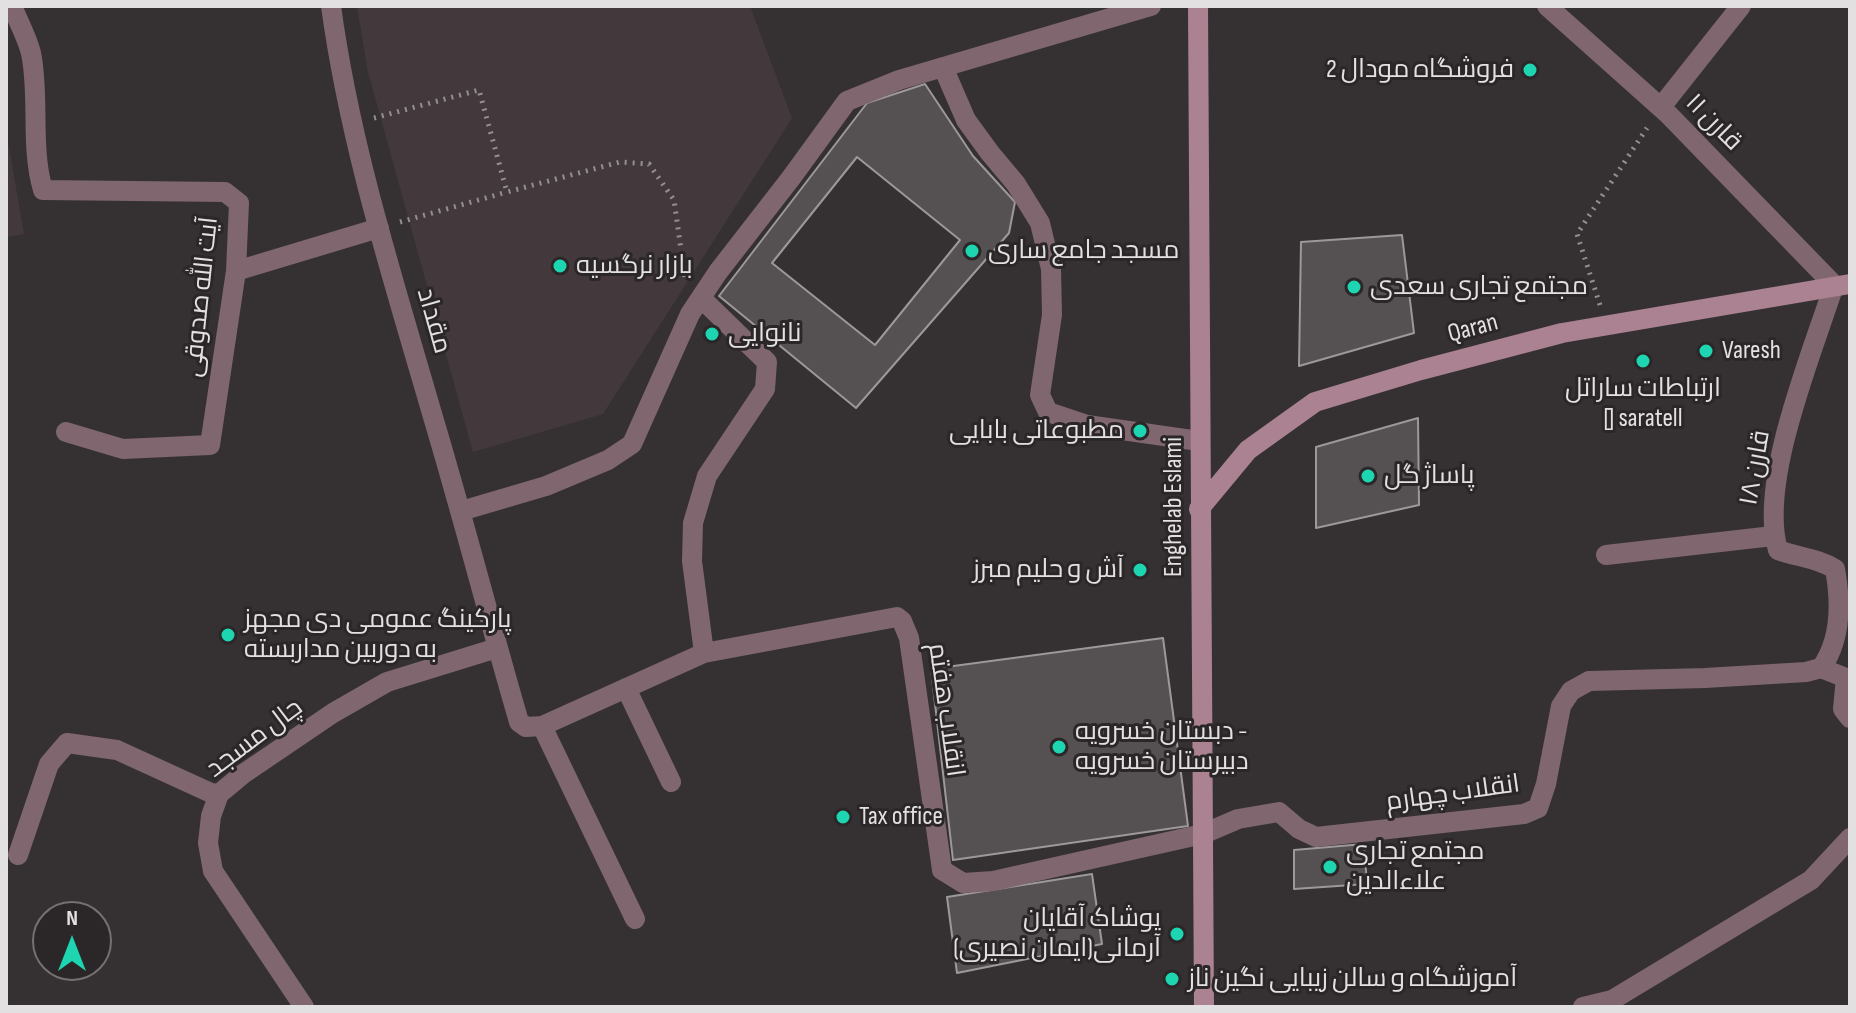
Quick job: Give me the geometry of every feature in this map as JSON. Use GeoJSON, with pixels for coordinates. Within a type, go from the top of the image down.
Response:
{"type":"FeatureCollection","features":[{"type":"Feature","properties":{"kind":"main road","name":"Enghelab Eslami"},"geometry":{"type":"LineString","coordinates":[[1198,6],[1204,1007]]}},
{"type":"Feature","properties":{"kind":"main road","name":"Qaran"},"geometry":{"type":"LineString","coordinates":[[1199,509],[1248,450],[1315,402],[1562,333],[1842,284]]}},
{"type":"Feature","properties":{"kind":"street","name":"آیت الله صدوقی"},"geometry":{"type":"LineString","coordinates":[[12,6],[31,52],[38,174],[43,190],[225,192],[239,203],[236,271],[210,445],[123,449],[66,432]]}},
{"type":"Feature","properties":{"kind":"street","name":"مقداد"},"geometry":{"type":"LineString","coordinates":[[331,6],[343,82],[379,228],[497,648],[519,722],[526,727],[542,726]]}},
{"type":"Feature","properties":{"kind":"street"},"geometry":{"type":"LineString","coordinates":[[461,511],[546,486],[625,451],[632,444],[696,306],[847,101],[899,80],[1151,6]]}},
{"type":"Feature","properties":{"kind":"street","name":"قارن ۱۱"},"geometry":{"type":"LineString","coordinates":[[1547,6],[1661,107],[1842,284]]}},
{"type":"Feature","properties":{"kind":"street"},"geometry":{"type":"LineString","coordinates":[[1661,107],[1741,6]]}},
{"type":"Feature","properties":{"kind":"street"},"geometry":{"type":"LineString","coordinates":[[943,67],[966,120],[1016,184],[1040,223],[1051,269],[1052,315],[1040,395],[1048,412],[1087,425],[1199,441]]}},
{"type":"Feature","properties":{"kind":"street"},"geometry":{"type":"LineString","coordinates":[[236,271],[379,228]]}},
{"type":"Feature","properties":{"kind":"street","name":"قارن ۱۸"},"geometry":{"type":"LineString","coordinates":[[1821,668],[1831,654],[1838,622],[1840,594],[1835,569],[1823,561],[1799,558],[1778,550],[1773,536],[1775,479],[1842,284]]}},
{"type":"Feature","properties":{"kind":"street"},"geometry":{"type":"LineString","coordinates":[[696,306],[767,362],[765,389],[707,476],[693,523],[692,561],[704,653]]}},
{"type":"Feature","properties":{"kind":"street"},"geometry":{"type":"LineString","coordinates":[[1606,555],[1773,536]]}},
{"type":"Feature","properties":{"kind":"street","name":"انقلاب هفتم"},"geometry":{"type":"LineString","coordinates":[[542,726],[704,653],[883,617],[897,617],[909,638],[942,870],[963,883],[993,881],[1203,834]]}},
{"type":"Feature","properties":{"kind":"street","name":"چال مسجد"},"geometry":{"type":"LineString","coordinates":[[304,1007],[213,871],[208,843],[211,816],[219,794],[243,774],[333,713],[387,682],[497,648]]}},
{"type":"Feature","properties":{"kind":"street"},"geometry":{"type":"LineString","coordinates":[[1821,668],[1846,678],[1843,709],[1850,718]]}},
{"type":"Feature","properties":{"kind":"street","name":"انقلاب چهارم"},"geometry":{"type":"LineString","coordinates":[[1203,834],[1238,819],[1279,812],[1299,829],[1316,837],[1524,814],[1538,808],[1546,784],[1561,706],[1571,691],[1589,681],[1705,678],[1806,672],[1821,668]]}},
{"type":"Feature","properties":{"kind":"street"},"geometry":{"type":"LineString","coordinates":[[626,688],[671,782]]}},
{"type":"Feature","properties":{"kind":"street"},"geometry":{"type":"LineString","coordinates":[[542,726],[635,919]]}},
{"type":"Feature","properties":{"kind":"street"},"geometry":{"type":"LineString","coordinates":[[18,855],[49,764],[67,743],[117,750],[219,794]]}},
{"type":"Feature","properties":{"kind":"street"},"geometry":{"type":"LineString","coordinates":[[1583,1007],[1612,1000],[1811,880],[1850,838]]}},
{"type":"Feature","properties":{"kind":"path"},"geometry":{"type":"LineString","coordinates":[[353,124],[479,90],[507,192]]}},
{"type":"Feature","properties":{"kind":"path"},"geometry":{"type":"LineString","coordinates":[[1607,325],[1577,234],[1661,107]]}},
{"type":"Feature","properties":{"kind":"path"},"geometry":{"type":"LineString","coordinates":[[379,228],[620,162],[649,164],[674,200],[696,306]]}},
{"type":"Feature","properties":{"kind":"shaded area","name":"بازار نرگسیه"},"geometry":{"type":"Polygon","coordinates":[[[357,6],[750,6],[792,118],[603,414],[473,452],[368,72],[357,6]]]}},
{"type":"Feature","properties":{"kind":"shaded area"},"geometry":{"type":"Polygon","coordinates":[[[6,130],[24,234],[6,237],[6,130]]]}},
{"type":"Feature","properties":{"kind":"building","name":"مسجد جامع ساری"},"geometry":{"type":"Polygon","coordinates":[[[925,84],[973,156],[1015,202],[1009,233],[856,408],[719,296],[867,103],[925,84]],[[857,157],[772,263],[875,345],[960,240],[857,157]]]}},
{"type":"Feature","properties":{"kind":"building","name":"مجتمع تجاری سعدی"},"geometry":{"type":"Polygon","coordinates":[[[1402,235],[1414,333],[1299,366],[1301,242],[1402,235]]]}},
{"type":"Feature","properties":{"kind":"building","name":"پاساژ گل"},"geometry":{"type":"Polygon","coordinates":[[[1418,418],[1419,505],[1316,528],[1316,447],[1418,418]]]}},
{"type":"Feature","properties":{"kind":"building","name":"دبستان خسرویه - دبیرستان خسرویه"},"geometry":{"type":"Polygon","coordinates":[[[1163,638],[1188,826],[953,860],[931,669],[1163,638]]]}},
{"type":"Feature","properties":{"kind":"building","name":"مجتمع تجاری علاءالدین"},"geometry":{"type":"Polygon","coordinates":[[[1364,844],[1367,884],[1294,889],[1294,850],[1364,844]]]}},
{"type":"Feature","properties":{"kind":"building"},"geometry":{"type":"Polygon","coordinates":[[[1092,874],[1102,944],[957,973],[947,897],[1092,874]]]}},
{"type":"Feature","properties":{"kind":"place","name":"فروشگاه مودال 2"},"geometry":{"type":"Point","coordinates":[1530,70]}},
{"type":"Feature","properties":{"kind":"place","name":"مسجد جامع ساری"},"geometry":{"type":"Point","coordinates":[972,251]}},
{"type":"Feature","properties":{"kind":"place","name":"بازار نرگسیه"},"geometry":{"type":"Point","coordinates":[560,266]}},
{"type":"Feature","properties":{"kind":"place","name":"مجتمع تجاری سعدی"},"geometry":{"type":"Point","coordinates":[1354,287]}},
{"type":"Feature","properties":{"kind":"place","name":"نانوایی"},"geometry":{"type":"Point","coordinates":[712,334]}},
{"type":"Feature","properties":{"kind":"place","name":"Varesh"},"geometry":{"type":"Point","coordinates":[1706,351]}},
{"type":"Feature","properties":{"kind":"place","name":"ارتباطات ساراتل [] saratell"},"geometry":{"type":"Point","coordinates":[1643,361]}},
{"type":"Feature","properties":{"kind":"place","name":"مطبوعاتی بابایی"},"geometry":{"type":"Point","coordinates":[1140,431]}},
{"type":"Feature","properties":{"kind":"place","name":"پاساژ گل"},"geometry":{"type":"Point","coordinates":[1368,476]}},
{"type":"Feature","properties":{"kind":"place","name":"آش و حلیم مبرز"},"geometry":{"type":"Point","coordinates":[1140,570]}},
{"type":"Feature","properties":{"kind":"place","name":"پارکینگ عمومی دی مجهز به دوربین مداربسته"},"geometry":{"type":"Point","coordinates":[228,635]}},
{"type":"Feature","properties":{"kind":"place","name":"دبستان خسرویه - دبیرستان خسرویه"},"geometry":{"type":"Point","coordinates":[1059,747]}},
{"type":"Feature","properties":{"kind":"place","name":"Tax office"},"geometry":{"type":"Point","coordinates":[843,817]}},
{"type":"Feature","properties":{"kind":"place","name":"مجتمع تجاری علاءالدین"},"geometry":{"type":"Point","coordinates":[1330,867]}},
{"type":"Feature","properties":{"kind":"place","name":"پوشاک آقایان آرمانی(ایمان نصیری)"},"geometry":{"type":"Point","coordinates":[1177,934]}},
{"type":"Feature","properties":{"kind":"place","name":"آموزشگاه و سالن زیبایی نگین ناز"},"geometry":{"type":"Point","coordinates":[1172,979]}}]}
